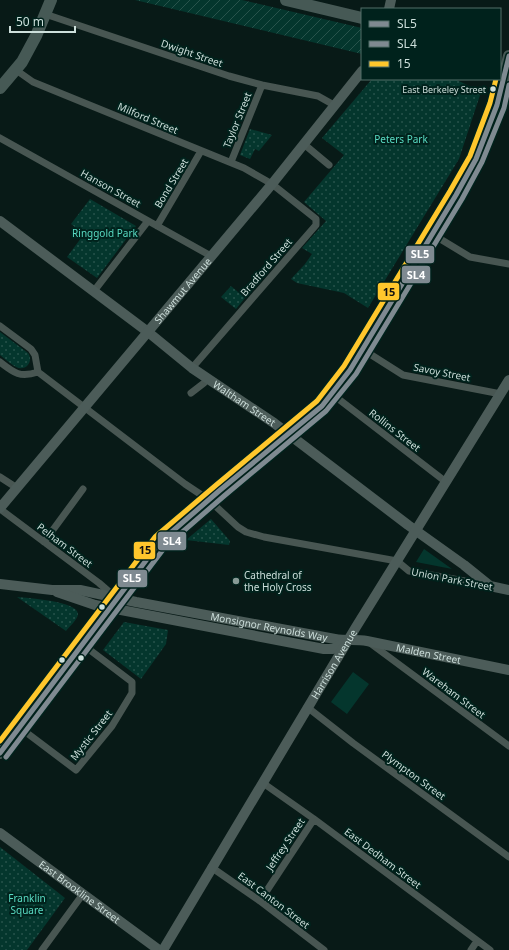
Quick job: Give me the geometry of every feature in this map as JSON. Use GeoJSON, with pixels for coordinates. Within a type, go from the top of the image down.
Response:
{"type":"FeatureCollection","features":[{"type":"Feature","properties":{"kind":"main road"},"geometry":{"type":"LineString","coordinates":[[0,88],[22,62],[51,0]]}},
{"type":"Feature","properties":{"kind":"main road"},"geometry":{"type":"LineString","coordinates":[[286,0],[361,18]]}},
{"type":"Feature","properties":{"kind":"main road"},"geometry":{"type":"LineString","coordinates":[[0,753],[160,542],[322,406],[350,370],[456,195],[482,144],[497,105],[509,56]]}},
{"type":"Feature","properties":{"kind":"main road","name":"Shawmut Avenue"},"geometry":{"type":"LineString","coordinates":[[0,508],[272,184],[361,72]]}},
{"type":"Feature","properties":{"kind":"main road","name":"Waltham Street"},"geometry":{"type":"LineString","coordinates":[[0,221],[148,332],[192,368],[274,423],[490,586]]}},
{"type":"Feature","properties":{"kind":"main road","name":"Harrison Avenue"},"geometry":{"type":"LineString","coordinates":[[163,950],[211,867],[263,783],[347,641],[509,380]]}},
{"type":"Feature","properties":{"kind":"main road","name":"Monsignor Reynolds Way"},"geometry":{"type":"LineString","coordinates":[[0,584],[52,590],[80,590],[113,603],[347,641]]}},
{"type":"Feature","properties":{"kind":"main road","name":"Union Park Street"},"geometry":{"type":"LineString","coordinates":[[490,586],[509,590]]}},
{"type":"Feature","properties":{"kind":"main road","name":"Malden Street"},"geometry":{"type":"LineString","coordinates":[[347,641],[358,640],[509,670]]}},
{"type":"Feature","properties":{"kind":"main road","name":"East Brookline Street"},"geometry":{"type":"LineString","coordinates":[[0,833],[159,950]]}},
{"type":"Feature","properties":{"kind":"street","name":"Dwight Street"},"geometry":{"type":"LineString","coordinates":[[45,14],[229,76],[318,96],[334,105]]}},
{"type":"Feature","properties":{"kind":"street","name":"Milford Street"},"geometry":{"type":"LineString","coordinates":[[16,70],[33,82],[231,162],[272,184]]}},
{"type":"Feature","properties":{"kind":"street","name":"Taylor Street"},"geometry":{"type":"LineString","coordinates":[[231,162],[262,84]]}},
{"type":"Feature","properties":{"kind":"street","name":"Hanson Street"},"geometry":{"type":"LineString","coordinates":[[0,138],[211,256]]}},
{"type":"Feature","properties":{"kind":"street"},"geometry":{"type":"LineString","coordinates":[[304,145],[329,165]]}},
{"type":"Feature","properties":{"kind":"street","name":"Bond Street"},"geometry":{"type":"LineString","coordinates":[[157,226],[202,151]]}},
{"type":"Feature","properties":{"kind":"street","name":"Bradford Street"},"geometry":{"type":"LineString","coordinates":[[192,368],[316,223],[315,218],[272,184]]}},
{"type":"Feature","properties":{"kind":"street"},"geometry":{"type":"LineString","coordinates":[[94,292],[148,221]]}},
{"type":"Feature","properties":{"kind":"street"},"geometry":{"type":"LineString","coordinates":[[432,234],[470,257],[509,264]]}},
{"type":"Feature","properties":{"kind":"street"},"geometry":{"type":"LineString","coordinates":[[0,326],[31,349],[35,355],[38,372],[26,374],[14,373],[0,362]]}},
{"type":"Feature","properties":{"kind":"street","name":"Savoy Street"},"geometry":{"type":"LineString","coordinates":[[362,349],[403,375],[501,394]]}},
{"type":"Feature","properties":{"kind":"street","name":"Union Park Street"},"geometry":{"type":"LineString","coordinates":[[38,372],[185,484],[209,500],[238,528],[246,532],[264,537],[397,562],[409,571],[490,586]]}},
{"type":"Feature","properties":{"kind":"street"},"geometry":{"type":"LineString","coordinates":[[191,393],[204,383]]}},
{"type":"Feature","properties":{"kind":"street","name":"Rollins Street"},"geometry":{"type":"LineString","coordinates":[[332,394],[446,482]]}},
{"type":"Feature","properties":{"kind":"street"},"geometry":{"type":"LineString","coordinates":[[0,477],[16,488]]}},
{"type":"Feature","properties":{"kind":"street"},"geometry":{"type":"LineString","coordinates":[[44,542],[83,489]]}},
{"type":"Feature","properties":{"kind":"street","name":"Pelham Street"},"geometry":{"type":"LineString","coordinates":[[0,508],[99,583],[113,603]]}},
{"type":"Feature","properties":{"kind":"street","name":"Wareham Street"},"geometry":{"type":"LineString","coordinates":[[368,642],[509,746]]}},
{"type":"Feature","properties":{"kind":"street","name":"Mystic Street"},"geometry":{"type":"LineString","coordinates":[[19,727],[76,770],[112,726],[132,692],[132,682],[82,644]]}},
{"type":"Feature","properties":{"kind":"street","name":"Plympton Street"},"geometry":{"type":"LineString","coordinates":[[307,708],[509,857]]}},
{"type":"Feature","properties":{"kind":"street","name":"East Dedham Street"},"geometry":{"type":"LineString","coordinates":[[263,783],[314,819],[490,950]]}},
{"type":"Feature","properties":{"kind":"street","name":"Jeffrey Street"},"geometry":{"type":"LineString","coordinates":[[260,901],[314,819]]}},
{"type":"Feature","properties":{"kind":"street","name":"East Canton Street"},"geometry":{"type":"LineString","coordinates":[[211,867],[260,901],[324,950]]}},
{"type":"Feature","properties":{"kind":"street"},"geometry":{"type":"LineString","coordinates":[[42,950],[83,894]]}},
{"type":"Feature","properties":{"kind":"street"},"geometry":{"type":"LineString","coordinates":[[470,950],[477,941]]}},
{"type":"Feature","properties":{"kind":"green space"},"geometry":{"type":"Polygon","coordinates":[[[135,0],[242,0],[361,28],[361,54],[135,0]]]}},
{"type":"Feature","properties":{"kind":"green space","name":"Peters Park"},"geometry":{"type":"Polygon","coordinates":[[[371,80],[457,80],[481,92],[459,159],[368,308],[344,293],[297,283],[291,279],[312,254],[302,248],[326,221],[304,202],[344,155],[322,138],[371,80]]]}},
{"type":"Feature","properties":{"kind":"green space"},"geometry":{"type":"Polygon","coordinates":[[[250,129],[272,135],[259,151],[255,149],[250,159],[240,155],[250,129]]]}},
{"type":"Feature","properties":{"kind":"green space","name":"Ringgold Park"},"geometry":{"type":"Polygon","coordinates":[[[90,199],[136,226],[97,278],[67,257],[84,234],[71,224],[90,199]]]}},
{"type":"Feature","properties":{"kind":"green space"},"geometry":{"type":"Polygon","coordinates":[[[231,286],[245,298],[236,309],[221,297],[231,286]]]}},
{"type":"Feature","properties":{"kind":"green space"},"geometry":{"type":"Polygon","coordinates":[[[0,332],[28,353],[30,359],[26,367],[16,367],[0,355],[0,332]]]}},
{"type":"Feature","properties":{"kind":"green space"},"geometry":{"type":"Polygon","coordinates":[[[211,519],[230,541],[229,545],[186,540],[211,519]]]}},
{"type":"Feature","properties":{"kind":"green space"},"geometry":{"type":"Polygon","coordinates":[[[424,549],[452,569],[416,562],[424,549]]]}},
{"type":"Feature","properties":{"kind":"green space"},"geometry":{"type":"Polygon","coordinates":[[[17,597],[41,599],[61,603],[76,610],[78,616],[66,631],[17,597]]]}},
{"type":"Feature","properties":{"kind":"green space"},"geometry":{"type":"Polygon","coordinates":[[[124,622],[168,630],[166,644],[141,679],[103,650],[124,622]]]}},
{"type":"Feature","properties":{"kind":"green space"},"geometry":{"type":"Polygon","coordinates":[[[353,672],[369,684],[347,714],[331,702],[353,672]]]}},
{"type":"Feature","properties":{"kind":"green space","name":"Franklin Square"},"geometry":{"type":"Polygon","coordinates":[[[0,847],[65,898],[27,950],[0,950],[0,847]]]}},
{"type":"Feature","properties":{"kind":"transit line","name":"SL5"},"geometry":{"type":"LineString","coordinates":[[0,753],[160,542],[322,406],[350,370],[456,195],[476,159],[497,105],[509,56]]}},
{"type":"Feature","properties":{"kind":"transit line","name":"15"},"geometry":{"type":"LineString","coordinates":[[0,741],[155,537],[317,401],[344,366],[470,156],[490,103],[496,80]]}},
{"type":"Feature","properties":{"kind":"transit line","name":"SL4"},"geometry":{"type":"LineString","coordinates":[[6,757],[165,547],[326,411],[356,374],[462,199],[482,162],[504,108],[509,85]]}},
{"type":"Feature","properties":{"kind":"place","name":"East Berkeley Street"},"geometry":{"type":"Point","coordinates":[493,89]}},
{"type":"Feature","properties":{"kind":"place","name":"Cathedral of the Holy Cross"},"geometry":{"type":"Point","coordinates":[236,581]}}]}
